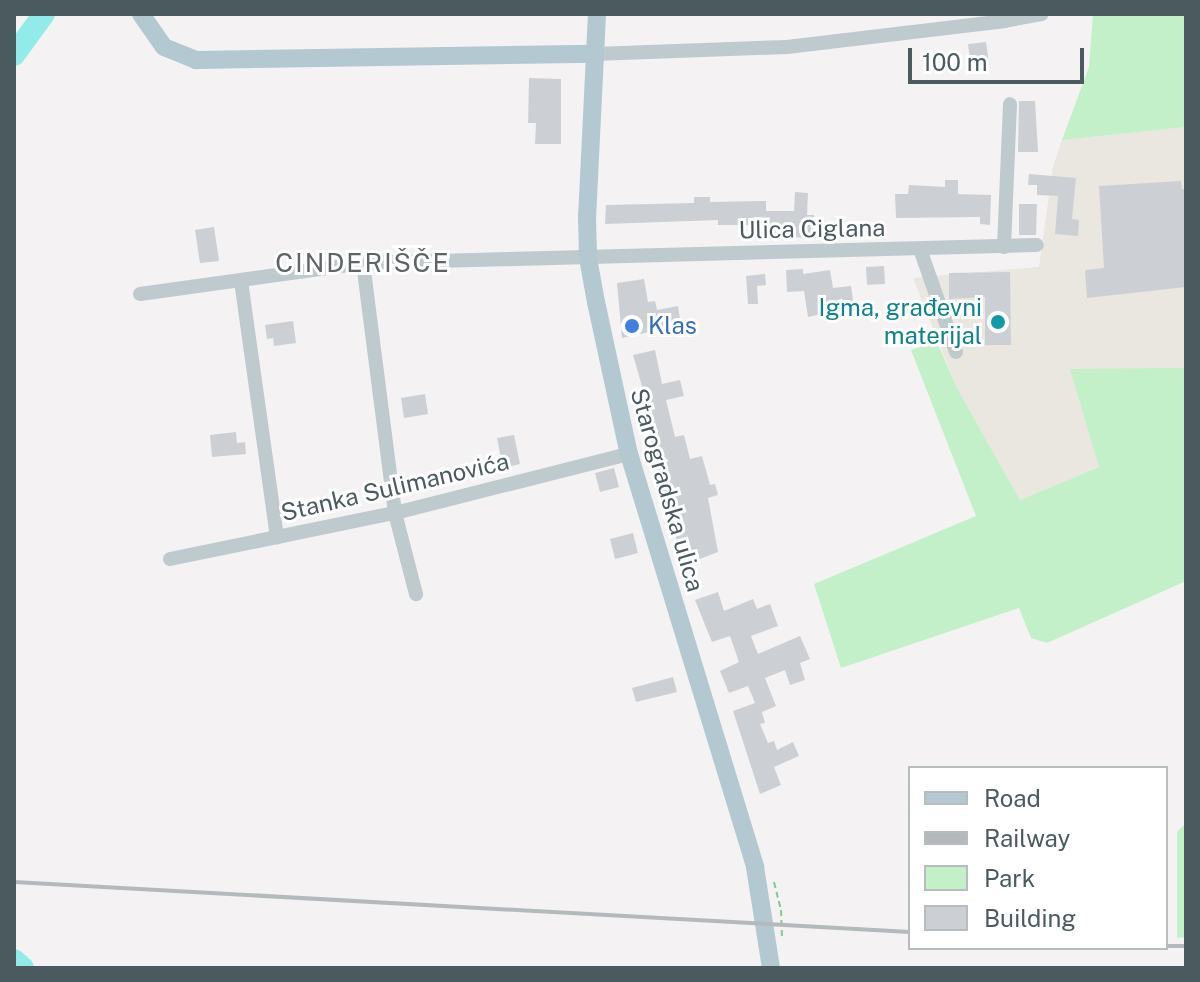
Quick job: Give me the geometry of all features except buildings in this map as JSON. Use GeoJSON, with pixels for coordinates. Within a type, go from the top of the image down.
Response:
{"type":"FeatureCollection","features":[{"type":"Feature","properties":{"kind":"main road"},"geometry":{"type":"LineString","coordinates":[[141,14],[164,47],[196,60],[595,54]]}},
{"type":"Feature","properties":{"kind":"main road","name":"Starogradska ulica"},"geometry":{"type":"LineString","coordinates":[[597,14],[588,258],[629,454],[755,867],[771,968]]}},
{"type":"Feature","properties":{"kind":"main road"},"geometry":{"type":"LineString","coordinates":[[768,949],[778,968]]}},
{"type":"Feature","properties":{"kind":"street"},"geometry":{"type":"LineString","coordinates":[[595,54],[787,47],[1042,14]]}},
{"type":"Feature","properties":{"kind":"street"},"geometry":{"type":"LineString","coordinates":[[1004,247],[1010,104]]}},
{"type":"Feature","properties":{"kind":"street","name":"Ulica Ciglana"},"geometry":{"type":"LineString","coordinates":[[588,258],[1037,245]]}},
{"type":"Feature","properties":{"kind":"street"},"geometry":{"type":"LineString","coordinates":[[920,249],[956,352]]}},
{"type":"Feature","properties":{"kind":"street"},"geometry":{"type":"LineString","coordinates":[[140,294],[363,263],[588,258]]}},
{"type":"Feature","properties":{"kind":"street"},"geometry":{"type":"LineString","coordinates":[[363,263],[395,513],[416,594]]}},
{"type":"Feature","properties":{"kind":"street"},"geometry":{"type":"LineString","coordinates":[[241,281],[277,537]]}},
{"type":"Feature","properties":{"kind":"street","name":"Stanka Sulimanovića"},"geometry":{"type":"LineString","coordinates":[[170,559],[395,513],[629,454]]}},
{"type":"Feature","properties":{"kind":"shaded area"},"geometry":{"type":"Polygon","coordinates":[[[1186,127],[1186,368],[1179,370],[1099,467],[1020,500],[957,388],[913,278],[1039,267],[1053,167],[1062,140],[1186,127]]]}},
{"type":"Feature","properties":{"kind":"green space"},"geometry":{"type":"Polygon","coordinates":[[[1093,14],[1186,14],[1186,127],[1062,140],[1089,67],[1093,14]]]}},
{"type":"Feature","properties":{"kind":"green space"},"geometry":{"type":"Polygon","coordinates":[[[937,342],[957,388],[1020,500],[1099,467],[1070,369],[1186,368],[1186,581],[1047,643],[1031,638],[1019,608],[841,668],[814,584],[976,516],[911,350],[937,342]]]}},
{"type":"Feature","properties":{"kind":"green space"},"geometry":{"type":"Polygon","coordinates":[[[1186,823],[1186,937],[1177,938],[1177,832],[1186,823]]]}},
{"type":"Feature","properties":{"kind":"waterway"},"geometry":{"type":"LineString","coordinates":[[14,55],[44,14]]}},
{"type":"Feature","properties":{"kind":"waterway"},"geometry":{"type":"LineString","coordinates":[[14,960],[23,968]]}},
{"type":"Feature","properties":{"kind":"railway"},"geometry":{"type":"LineString","coordinates":[[14,882],[908,932]]}},
{"type":"Feature","properties":{"kind":"railway"},"geometry":{"type":"LineString","coordinates":[[1168,946],[1186,946]]}},
{"type":"Feature","properties":{"kind":"place","name":"Igma, građevni materijal"},"geometry":{"type":"Point","coordinates":[998,322]}},
{"type":"Feature","properties":{"kind":"place","name":"Klas"},"geometry":{"type":"Point","coordinates":[632,326]}},
{"type":"Feature","properties":{"kind":"district","name":"CINDERIŠČE"},"geometry":{"type":"Point","coordinates":[363,263]}}]}
